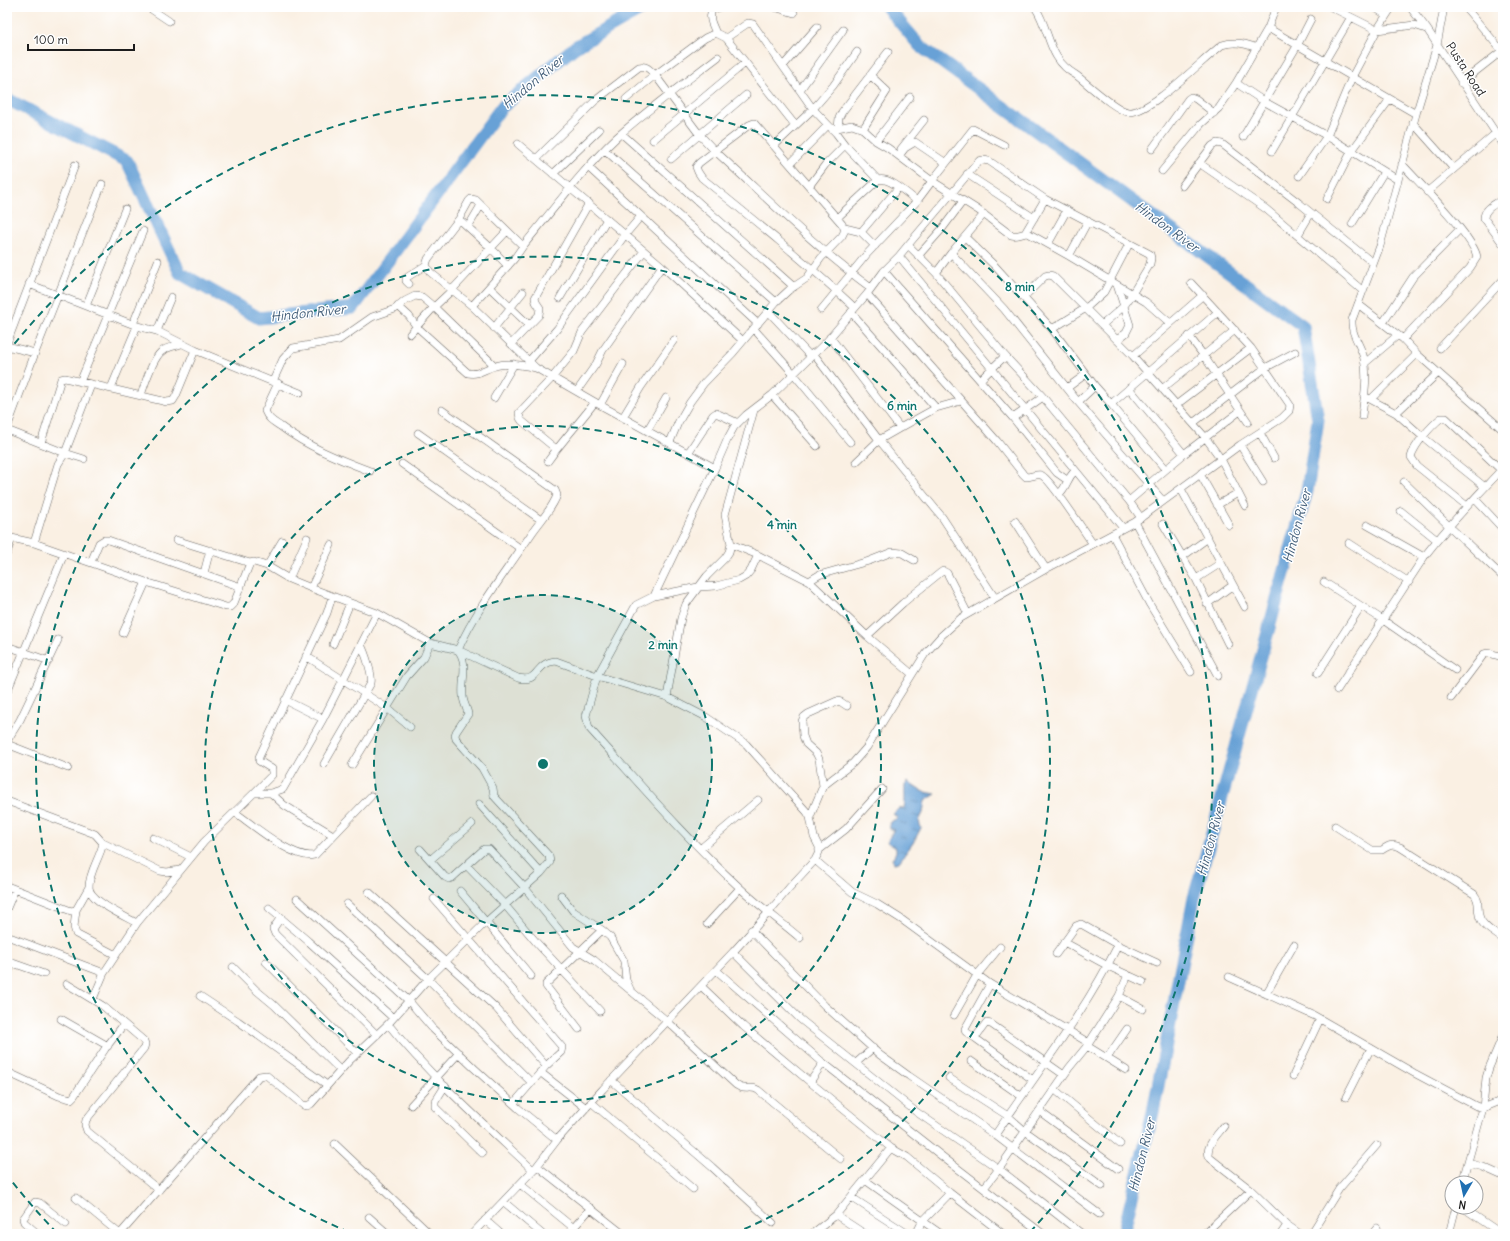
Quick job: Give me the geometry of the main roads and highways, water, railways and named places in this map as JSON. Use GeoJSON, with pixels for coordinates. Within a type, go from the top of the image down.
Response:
{"type":"FeatureCollection","features":[{"type":"Feature","properties":{"kind":"water"},"geometry":{"type":"Polygon","coordinates":[[[908,782],[921,791],[936,794],[925,801],[923,813],[919,821],[921,828],[913,843],[899,862],[894,863],[892,859],[896,852],[896,848],[887,842],[894,829],[890,829],[889,824],[898,818],[893,814],[898,809],[904,808],[905,785],[908,782]]]}},
{"type":"Feature","properties":{"kind":"waterway","name":"Hindon River"},"geometry":{"type":"LineString","coordinates":[[7,99],[127,161],[180,273],[259,318],[353,308],[501,108],[575,47],[645,7]]}},
{"type":"Feature","properties":{"kind":"waterway","name":"Hindon River"},"geometry":{"type":"LineString","coordinates":[[887,7],[920,46],[1303,326],[1318,420],[1307,491],[1194,898],[1153,1112],[1123,1234]]}}]}
